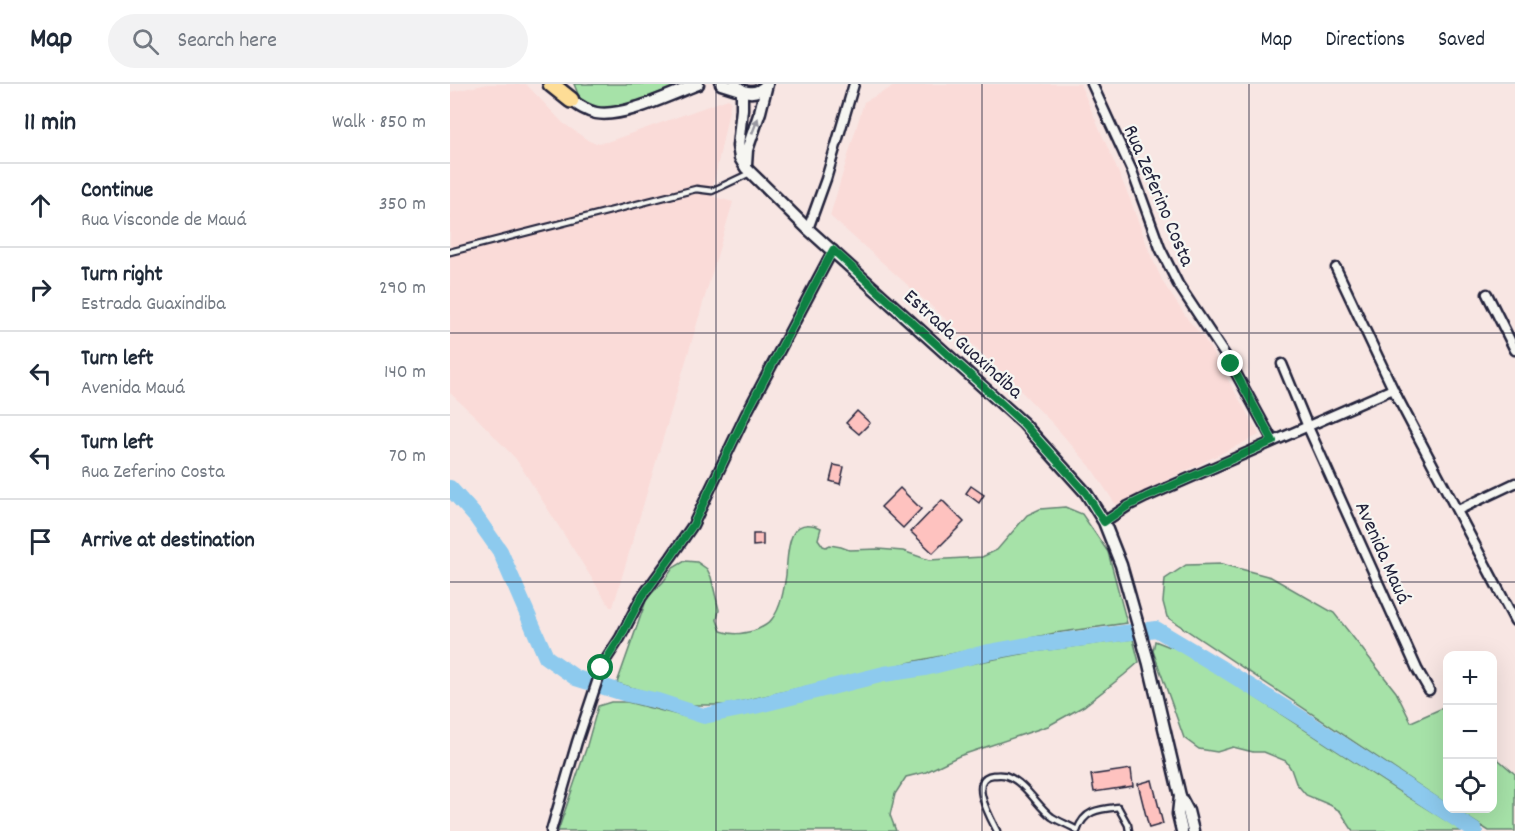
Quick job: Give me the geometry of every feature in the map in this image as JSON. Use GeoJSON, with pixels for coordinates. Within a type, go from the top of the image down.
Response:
{"type":"FeatureCollection","features":[{"type":"Feature","properties":{"kind":"highway"},"geometry":{"type":"LineString","coordinates":[[551,84],[571,100]]}},
{"type":"Feature","properties":{"kind":"highway"},"geometry":{"type":"LineString","coordinates":[[567,84],[571,100]]}},
{"type":"Feature","properties":{"kind":"street"},"geometry":{"type":"LineString","coordinates":[[571,100],[584,109],[612,114],[698,84]]}},
{"type":"Feature","properties":{"kind":"street"},"geometry":{"type":"LineString","coordinates":[[721,84],[752,93],[758,92],[767,84]]}},
{"type":"Feature","properties":{"kind":"street"},"geometry":{"type":"LineString","coordinates":[[748,170],[747,150],[767,84]]}},
{"type":"Feature","properties":{"kind":"street"},"geometry":{"type":"LineString","coordinates":[[808,229],[826,179],[854,84]]}},
{"type":"Feature","properties":{"kind":"street","name":"Rua Zeferino Costa"},"geometry":{"type":"LineString","coordinates":[[1092,84],[1132,171],[1160,248],[1178,284],[1231,364],[1273,441]]}},
{"type":"Feature","properties":{"kind":"street"},"geometry":{"type":"LineString","coordinates":[[739,88],[742,109],[738,146],[740,158],[748,170]]}},
{"type":"Feature","properties":{"kind":"street","name":"Estrada Guaxindiba"},"geometry":{"type":"LineString","coordinates":[[748,170],[808,229],[1023,423],[1086,493],[1104,522],[1121,565],[1142,638],[1180,796],[1188,812],[1193,831]]}},
{"type":"Feature","properties":{"kind":"street"},"geometry":{"type":"LineString","coordinates":[[551,831],[601,668],[641,598],[693,525],[746,414],[833,250]]}},
{"type":"Feature","properties":{"kind":"street"},"geometry":{"type":"LineString","coordinates":[[1335,268],[1393,389],[1515,621]]}},
{"type":"Feature","properties":{"kind":"street"},"geometry":{"type":"LineString","coordinates":[[1487,294],[1515,350]]}},
{"type":"Feature","properties":{"kind":"street","name":"Avenida Mauá"},"geometry":{"type":"LineString","coordinates":[[1282,364],[1417,669],[1429,690]]}},
{"type":"Feature","properties":{"kind":"street"},"geometry":{"type":"LineString","coordinates":[[1104,522],[1146,497],[1393,389]]}},
{"type":"Feature","properties":{"kind":"street"},"geometry":{"type":"LineString","coordinates":[[1458,510],[1515,483]]}},
{"type":"Feature","properties":{"kind":"street","name":"Estrada Guaxindiba"},"geometry":{"type":"LineString","coordinates":[[1180,796],[1178,814],[1182,831]]}},
{"type":"Feature","properties":{"kind":"lane"},"geometry":{"type":"LineString","coordinates":[[450,252],[696,189],[712,191],[748,170]]}},
{"type":"Feature","properties":{"kind":"lane"},"geometry":{"type":"LineString","coordinates":[[997,831],[981,795],[982,784],[990,775],[1006,775],[1025,788],[1052,816],[1077,830],[1087,815],[1097,810],[1118,807],[1129,831]]}},
{"type":"Feature","properties":{"kind":"shaded area"},"geometry":{"type":"Polygon","coordinates":[[[488,84],[526,84],[563,123],[595,143],[607,142],[728,99],[731,101],[711,196],[733,202],[613,607],[610,607],[516,459],[450,393],[450,92],[488,84]]]}},
{"type":"Feature","properties":{"kind":"shaded area"},"geometry":{"type":"Polygon","coordinates":[[[898,84],[1080,84],[1164,284],[1189,321],[1204,338],[1259,435],[1116,505],[1090,466],[1014,384],[939,313],[830,216],[864,102],[898,84]]]}},
{"type":"Feature","properties":{"kind":"green space"},"geometry":{"type":"Polygon","coordinates":[[[574,84],[682,84],[611,110],[593,106],[580,99],[574,84]]]}},
{"type":"Feature","properties":{"kind":"green space"},"geometry":{"type":"Polygon","coordinates":[[[1065,507],[1082,514],[1108,552],[1127,623],[1055,633],[916,661],[726,705],[688,705],[617,683],[647,598],[673,568],[685,561],[697,562],[707,569],[719,610],[717,620],[721,631],[733,634],[744,633],[763,626],[775,615],[783,592],[791,538],[801,526],[810,525],[821,528],[818,539],[826,547],[830,545],[849,550],[903,551],[929,560],[982,557],[997,550],[1027,515],[1040,509],[1065,507]]]}},
{"type":"Feature","properties":{"kind":"green space"},"geometry":{"type":"Polygon","coordinates":[[[1222,564],[1271,577],[1334,613],[1396,692],[1411,722],[1443,708],[1443,801],[1167,617],[1163,602],[1165,579],[1186,565],[1222,564]]]}},
{"type":"Feature","properties":{"kind":"green space"},"geometry":{"type":"Polygon","coordinates":[[[1133,639],[1139,662],[1084,706],[1048,726],[959,756],[926,772],[906,777],[895,794],[890,815],[896,831],[558,831],[598,706],[611,702],[627,702],[690,718],[735,713],[1032,652],[1133,639]]]}},
{"type":"Feature","properties":{"kind":"green space"},"geometry":{"type":"Polygon","coordinates":[[[1155,641],[1180,648],[1463,831],[1353,831],[1340,811],[1306,795],[1296,783],[1286,761],[1264,752],[1233,747],[1217,752],[1199,749],[1184,738],[1153,651],[1155,641]]]}},
{"type":"Feature","properties":{"kind":"green space"},"geometry":{"type":"Polygon","coordinates":[[[1497,758],[1515,774],[1515,831],[1489,831],[1460,813],[1497,813],[1497,758]]]}},
{"type":"Feature","properties":{"kind":"building"},"geometry":{"type":"Polygon","coordinates":[[[857,411],[870,423],[859,434],[846,423],[857,411]]]}},
{"type":"Feature","properties":{"kind":"building"},"geometry":{"type":"Polygon","coordinates":[[[834,465],[844,467],[840,484],[830,481],[834,465]]]}},
{"type":"Feature","properties":{"kind":"building"},"geometry":{"type":"Polygon","coordinates":[[[971,486],[984,495],[979,503],[966,493],[971,486]]]}},
{"type":"Feature","properties":{"kind":"building"},"geometry":{"type":"Polygon","coordinates":[[[900,488],[921,509],[903,528],[881,507],[900,488]]]}},
{"type":"Feature","properties":{"kind":"building"},"geometry":{"type":"Polygon","coordinates":[[[942,500],[964,522],[933,553],[911,532],[942,500]]]}},
{"type":"Feature","properties":{"kind":"building"},"geometry":{"type":"Polygon","coordinates":[[[753,534],[763,534],[763,545],[753,546],[753,534]]]}},
{"type":"Feature","properties":{"kind":"building"},"geometry":{"type":"Polygon","coordinates":[[[1131,769],[1133,786],[1094,792],[1091,775],[1131,769]]]}},
{"type":"Feature","properties":{"kind":"building"},"geometry":{"type":"Polygon","coordinates":[[[1152,780],[1163,824],[1149,828],[1138,784],[1152,780]]]}},
{"type":"Feature","properties":{"kind":"waterway"},"geometry":{"type":"LineString","coordinates":[[450,488],[476,517],[500,551],[546,657],[576,678],[704,716],[989,652],[1156,629],[1303,719],[1475,831]]}},
{"type":"Feature","properties":{"kind":"route"},"geometry":{"type":"LineString","coordinates":[[601,668],[649,585],[693,525],[746,414],[833,250],[1023,423],[1086,493],[1104,522],[1146,497],[1273,441],[1231,364]]}}]}
